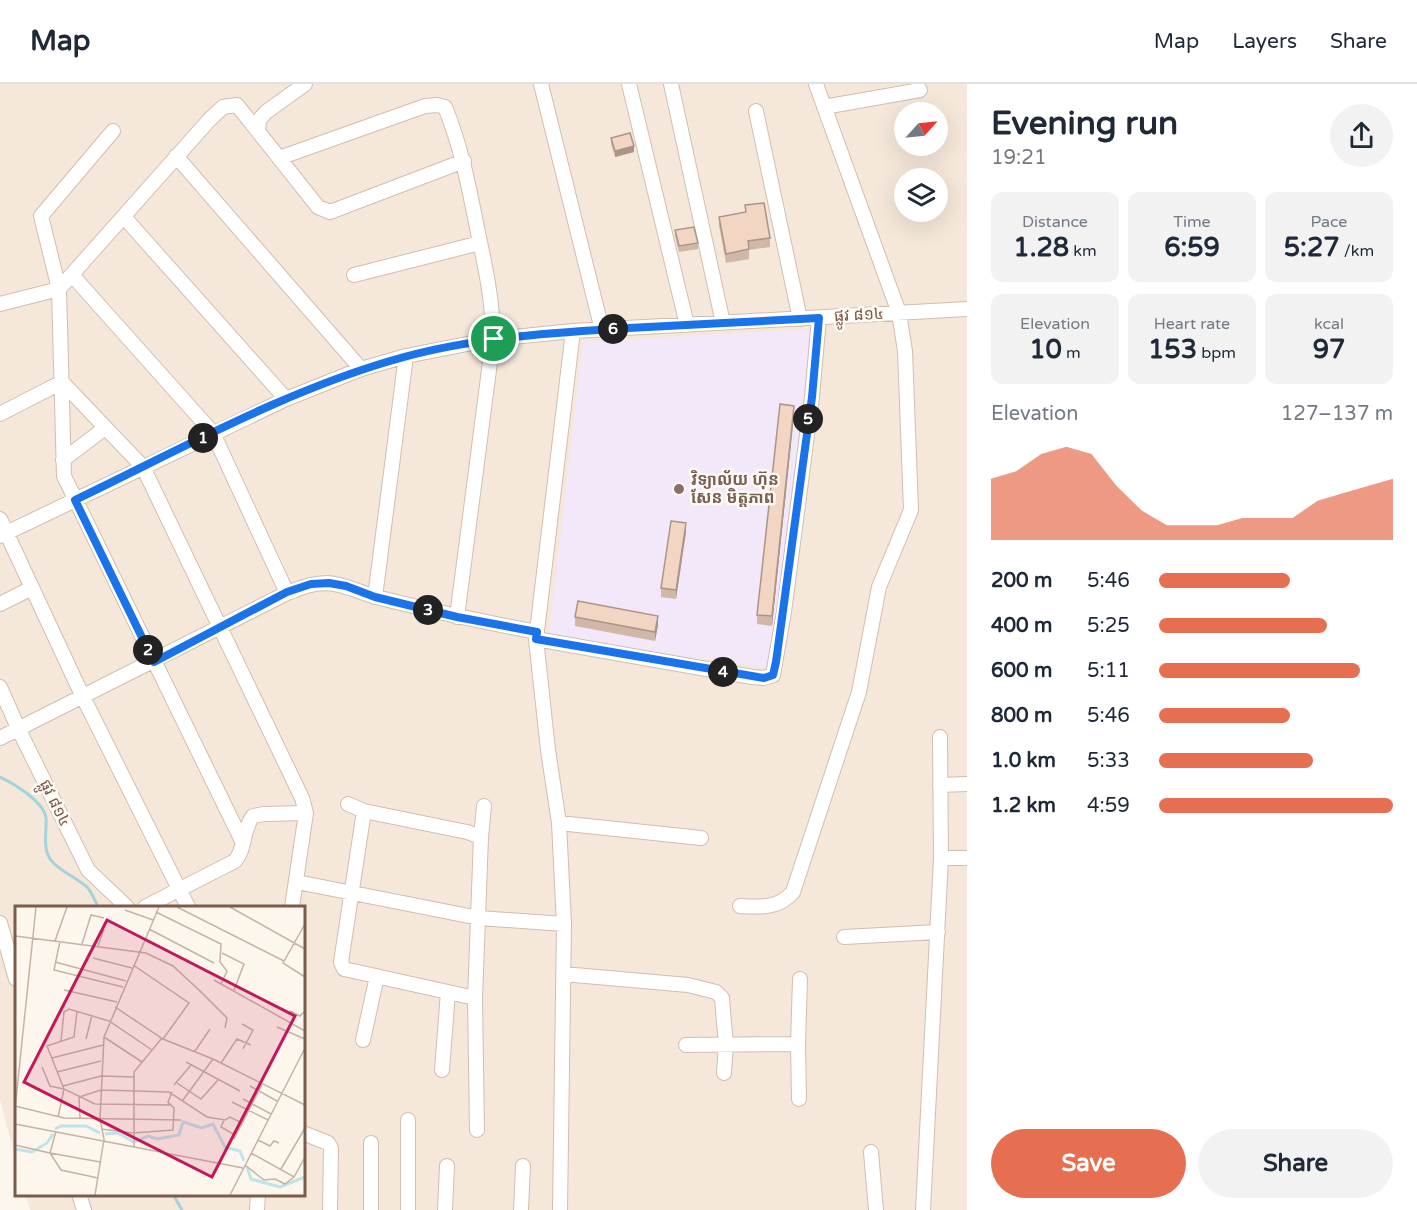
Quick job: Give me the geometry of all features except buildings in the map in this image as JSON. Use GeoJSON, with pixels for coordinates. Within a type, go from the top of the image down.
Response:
{"type":"FeatureCollection","features":[{"type":"Feature","properties":{"kind":"street"},"geometry":{"type":"LineString","coordinates":[[258,130],[260,120],[267,112],[305,84]]}},
{"type":"Feature","properties":{"kind":"street"},"geometry":{"type":"LineString","coordinates":[[541,84],[602,330]]}},
{"type":"Feature","properties":{"kind":"street"},"geometry":{"type":"LineString","coordinates":[[629,84],[687,325]]}},
{"type":"Feature","properties":{"kind":"street"},"geometry":{"type":"LineString","coordinates":[[671,84],[723,323]]}},
{"type":"Feature","properties":{"kind":"street"},"geometry":{"type":"LineString","coordinates":[[740,906],[770,907],[778,904],[793,892],[859,692],[879,587],[911,510],[905,351],[899,313],[816,84]]}},
{"type":"Feature","properties":{"kind":"street"},"geometry":{"type":"LineString","coordinates":[[824,107],[920,90]]}},
{"type":"Feature","properties":{"kind":"street"},"geometry":{"type":"LineString","coordinates":[[0,304],[59,289],[176,156],[223,107],[237,105],[318,207],[330,212],[464,161]]}},
{"type":"Feature","properties":{"kind":"street"},"geometry":{"type":"LineString","coordinates":[[279,158],[425,105],[446,107],[464,161],[493,313],[494,339],[457,617]]}},
{"type":"Feature","properties":{"kind":"street"},"geometry":{"type":"LineString","coordinates":[[756,111],[800,319]]}},
{"type":"Feature","properties":{"kind":"street"},"geometry":{"type":"LineString","coordinates":[[113,130],[41,216],[59,289],[64,476],[242,841]]}},
{"type":"Feature","properties":{"kind":"street"},"geometry":{"type":"LineString","coordinates":[[176,156],[361,369]]}},
{"type":"Feature","properties":{"kind":"street"},"geometry":{"type":"LineString","coordinates":[[124,217],[286,399]]}},
{"type":"Feature","properties":{"kind":"street"},"geometry":{"type":"LineString","coordinates":[[354,274],[480,243]]}},
{"type":"Feature","properties":{"kind":"street"},"geometry":{"type":"LineString","coordinates":[[72,275],[213,433],[287,592]]}},
{"type":"Feature","properties":{"kind":"street","name":"ផ្លូវ ៨១៤"},"geometry":{"type":"LineString","coordinates":[[3,534],[286,399],[361,369],[406,356],[494,339],[573,331],[967,309]]}},
{"type":"Feature","properties":{"kind":"street"},"geometry":{"type":"LineString","coordinates":[[0,738],[82,695],[154,662],[287,592],[311,584],[329,583],[346,586],[375,597],[536,635],[752,677],[764,678],[773,675],[784,612],[812,397],[819,318]]}},
{"type":"Feature","properties":{"kind":"street"},"geometry":{"type":"LineString","coordinates":[[560,1210],[564,924],[559,823],[548,750],[536,635],[573,331]]}},
{"type":"Feature","properties":{"kind":"street"},"geometry":{"type":"LineString","coordinates":[[375,597],[406,356]]}},
{"type":"Feature","properties":{"kind":"street"},"geometry":{"type":"LineString","coordinates":[[0,414],[62,382]]}},
{"type":"Feature","properties":{"kind":"street"},"geometry":{"type":"LineString","coordinates":[[62,382],[143,467],[302,798],[306,813],[292,906]]}},
{"type":"Feature","properties":{"kind":"street"},"geometry":{"type":"LineString","coordinates":[[63,460],[105,428]]}},
{"type":"Feature","properties":{"kind":"street"},"geometry":{"type":"LineString","coordinates":[[0,519],[3,534],[32,588],[82,695],[187,906]]}},
{"type":"Feature","properties":{"kind":"street"},"geometry":{"type":"LineString","coordinates":[[0,604],[32,588]]}},
{"type":"Feature","properties":{"kind":"street","name":"ផ្លូវ ៨១៤"},"geometry":{"type":"LineString","coordinates":[[0,687],[88,870],[125,906]]}},
{"type":"Feature","properties":{"kind":"street"},"geometry":{"type":"LineString","coordinates":[[923,1210],[941,858],[940,737]]}},
{"type":"Feature","properties":{"kind":"street"},"geometry":{"type":"LineString","coordinates":[[940,785],[967,784]]}},
{"type":"Feature","properties":{"kind":"street"},"geometry":{"type":"LineString","coordinates":[[348,804],[364,811],[467,832],[480,837]]}},
{"type":"Feature","properties":{"kind":"street"},"geometry":{"type":"LineString","coordinates":[[477,1130],[475,998],[480,837],[484,806]]}},
{"type":"Feature","properties":{"kind":"street"},"geometry":{"type":"LineString","coordinates":[[364,811],[341,962],[344,969],[475,998]]}},
{"type":"Feature","properties":{"kind":"street"},"geometry":{"type":"LineString","coordinates":[[147,906],[235,861],[241,853],[247,824],[253,816],[306,813]]}},
{"type":"Feature","properties":{"kind":"street"},"geometry":{"type":"LineString","coordinates":[[559,823],[701,838]]}},
{"type":"Feature","properties":{"kind":"street"},"geometry":{"type":"LineString","coordinates":[[941,858],[967,858]]}},
{"type":"Feature","properties":{"kind":"street"},"geometry":{"type":"LineString","coordinates":[[297,882],[352,891],[479,918],[564,924]]}},
{"type":"Feature","properties":{"kind":"street"},"geometry":{"type":"LineString","coordinates":[[0,922],[15,975]]}},
{"type":"Feature","properties":{"kind":"street"},"geometry":{"type":"LineString","coordinates":[[844,937],[938,932]]}},
{"type":"Feature","properties":{"kind":"street"},"geometry":{"type":"LineString","coordinates":[[563,974],[688,985],[716,992],[722,998],[726,1043],[724,1073]]}},
{"type":"Feature","properties":{"kind":"street"},"geometry":{"type":"LineString","coordinates":[[363,1040],[377,976]]}},
{"type":"Feature","properties":{"kind":"street"},"geometry":{"type":"LineString","coordinates":[[799,1099],[800,979]]}},
{"type":"Feature","properties":{"kind":"street"},"geometry":{"type":"LineString","coordinates":[[442,1070],[448,992]]}},
{"type":"Feature","properties":{"kind":"street"},"geometry":{"type":"LineString","coordinates":[[686,1045],[798,1044]]}},
{"type":"Feature","properties":{"kind":"street"},"geometry":{"type":"LineString","coordinates":[[408,1120],[408,1210]]}},
{"type":"Feature","properties":{"kind":"street"},"geometry":{"type":"LineString","coordinates":[[304,1133],[328,1143],[331,1148],[330,1210]]}},
{"type":"Feature","properties":{"kind":"street"},"geometry":{"type":"LineString","coordinates":[[370,1143],[371,1210]]}},
{"type":"Feature","properties":{"kind":"street"},"geometry":{"type":"LineString","coordinates":[[872,1152],[876,1210]]}},
{"type":"Feature","properties":{"kind":"street"},"geometry":{"type":"LineString","coordinates":[[445,1210],[447,1166]]}},
{"type":"Feature","properties":{"kind":"street"},"geometry":{"type":"LineString","coordinates":[[521,1210],[523,1166]]}},
{"type":"Feature","properties":{"kind":"street"},"geometry":{"type":"LineString","coordinates":[[80,1195],[84,1210]]}},
{"type":"Feature","properties":{"kind":"street"},"geometry":{"type":"LineString","coordinates":[[257,1210],[258,1195]]}},
{"type":"Feature","properties":{"kind":"shaded area"},"geometry":{"type":"Polygon","coordinates":[[[0,84],[967,84],[967,1210],[30,1210],[26,1195],[304,1195],[304,906],[15,906],[15,1156],[0,1100],[0,84]]]}},
{"type":"Feature","properties":{"kind":"shaded area","name":"វិទ្យាល័យ ហ៊ុន សែន មិត្តភាព"},"geometry":{"type":"Polygon","coordinates":[[[812,329],[769,668],[549,636],[583,342],[812,329]]]}},
{"type":"Feature","properties":{"kind":"waterway"},"geometry":{"type":"LineString","coordinates":[[0,777],[20,789],[41,807],[46,819],[48,855],[60,868],[87,887],[98,906]]}},
{"type":"Feature","properties":{"kind":"waterway"},"geometry":{"type":"LineString","coordinates":[[176,1195],[182,1210]]}},
{"type":"Feature","properties":{"kind":"place","name":"វិទ្យាល័យ ហ៊ុន សែន មិត្តភាព"},"geometry":{"type":"Point","coordinates":[679,489]}},
{"type":"Feature","properties":{"kind":"route"},"geometry":{"type":"LineString","coordinates":[[819,318],[812,397],[784,612],[773,675],[764,678],[752,677],[536,639],[537,632],[457,617],[329,583],[311,584],[287,592],[154,662],[75,500],[286,399],[361,369],[406,356],[494,339],[573,331],[819,318]]}}]}
